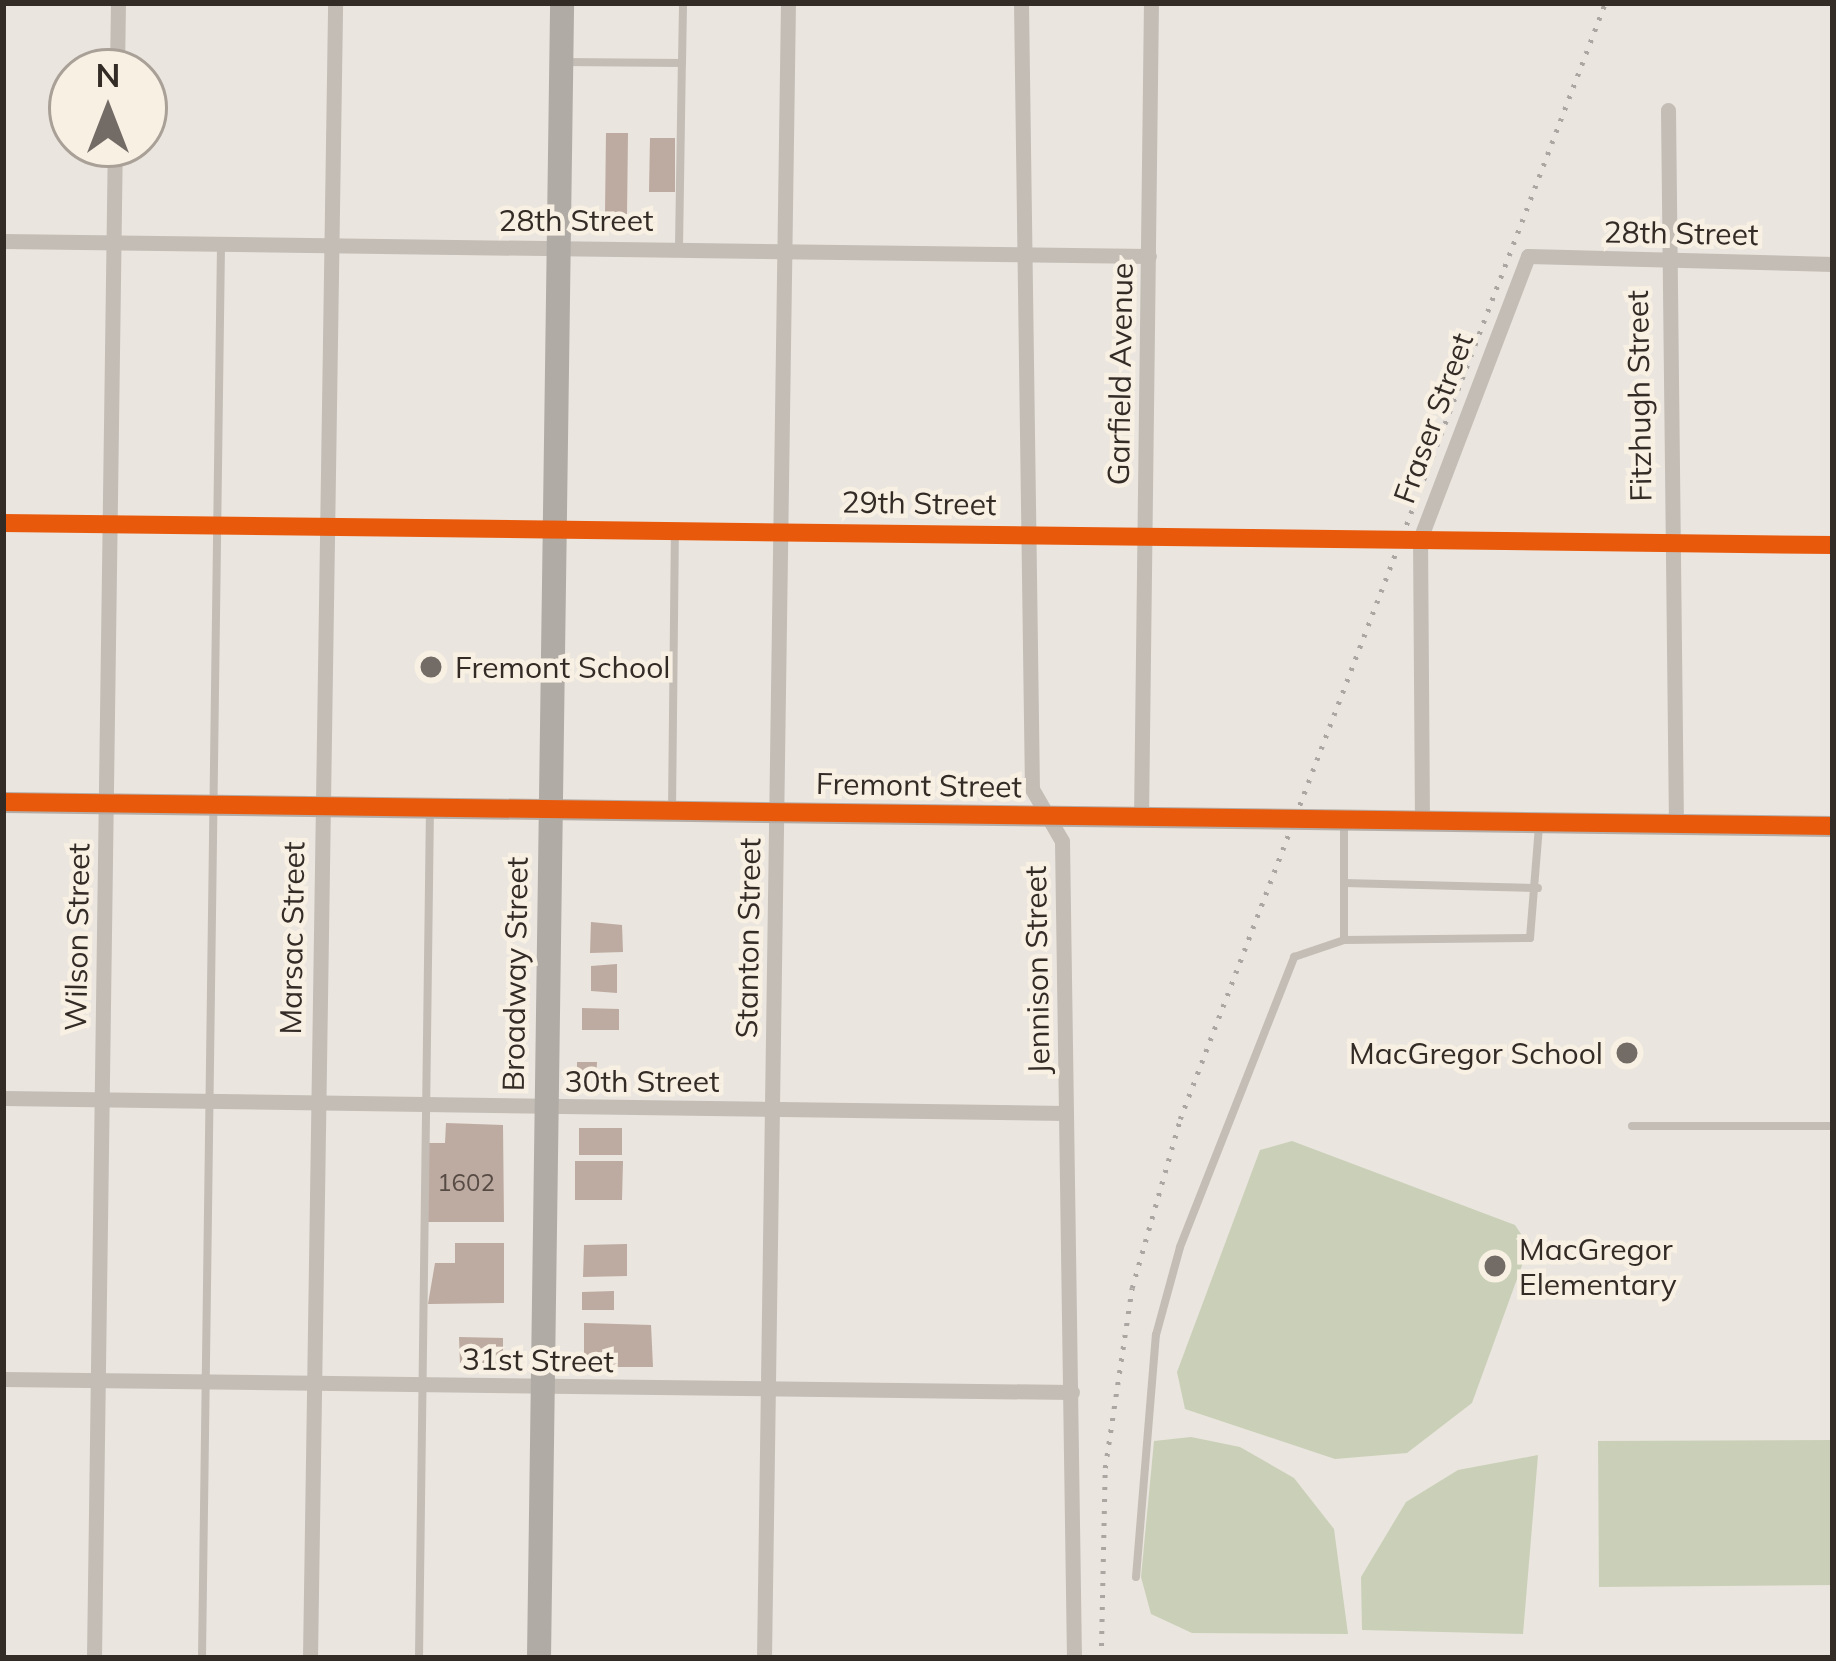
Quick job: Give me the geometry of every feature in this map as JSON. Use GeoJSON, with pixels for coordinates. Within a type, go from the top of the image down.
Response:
{"type":"FeatureCollection","features":[{"type":"Feature","properties":{"kind":"main road","name":"Broadway Street"},"geometry":{"type":"LineString","coordinates":[[539,1658],[542,1108],[562,3]]}},
{"type":"Feature","properties":{"kind":"street"},"geometry":{"type":"LineString","coordinates":[[117,48],[118,3]]}},
{"type":"Feature","properties":{"kind":"street","name":"Marsac Street"},"geometry":{"type":"LineString","coordinates":[[310,1658],[334,3]]}},
{"type":"Feature","properties":{"kind":"street","name":"Stanton Street"},"geometry":{"type":"LineString","coordinates":[[764,1658],[788,3]]}},
{"type":"Feature","properties":{"kind":"street","name":"Jennison Street"},"geometry":{"type":"LineString","coordinates":[[1021,3],[1026,535],[1039,818],[1062,841],[1074,1658]]}},
{"type":"Feature","properties":{"kind":"street","name":"Garfield Avenue"},"geometry":{"type":"LineString","coordinates":[[1141,819],[1151,3]]}},
{"type":"Feature","properties":{"kind":"street","name":"Fitzhugh Street"},"geometry":{"type":"LineString","coordinates":[[1668,110],[1664,260],[1676,824]]}},
{"type":"Feature","properties":{"kind":"street","name":"Wilson Street"},"geometry":{"type":"LineString","coordinates":[[94,1658],[115,168]]}},
{"type":"Feature","properties":{"kind":"street","name":"28th Street"},"geometry":{"type":"LineString","coordinates":[[3,241],[1149,256]]}},
{"type":"Feature","properties":{"kind":"street","name":"28th Street"},"geometry":{"type":"LineString","coordinates":[[1528,256],[1833,263]]}},
{"type":"Feature","properties":{"kind":"street","name":"Fraser Street"},"geometry":{"type":"LineString","coordinates":[[1422,822],[1420,538],[1528,256]]}},
{"type":"Feature","properties":{"kind":"street","name":"29th Street"},"geometry":{"type":"LineString","coordinates":[[3,523],[1833,545]]}},
{"type":"Feature","properties":{"kind":"street","name":"Fremont Street"},"geometry":{"type":"LineString","coordinates":[[3,802],[1833,826]]}},
{"type":"Feature","properties":{"kind":"street","name":"30th Street"},"geometry":{"type":"LineString","coordinates":[[3,1098],[1065,1113]]}},
{"type":"Feature","properties":{"kind":"street","name":"31st Street"},"geometry":{"type":"LineString","coordinates":[[3,1379],[1072,1392]]}},
{"type":"Feature","properties":{"kind":"lane"},"geometry":{"type":"LineString","coordinates":[[679,248],[683,3]]}},
{"type":"Feature","properties":{"kind":"lane"},"geometry":{"type":"LineString","coordinates":[[562,62],[682,63]]}},
{"type":"Feature","properties":{"kind":"lane"},"geometry":{"type":"LineString","coordinates":[[202,1658],[221,242]]}},
{"type":"Feature","properties":{"kind":"lane"},"geometry":{"type":"LineString","coordinates":[[671,812],[675,530]]}},
{"type":"Feature","properties":{"kind":"lane"},"geometry":{"type":"LineString","coordinates":[[419,1658],[430,809]]}},
{"type":"Feature","properties":{"kind":"lane"},"geometry":{"type":"LineString","coordinates":[[1344,821],[1344,940]]}},
{"type":"Feature","properties":{"kind":"lane"},"geometry":{"type":"LineString","coordinates":[[1136,1577],[1156,1336],[1180,1247],[1294,957],[1344,940],[1522,941],[1534,933],[1539,823]]}},
{"type":"Feature","properties":{"kind":"lane"},"geometry":{"type":"LineString","coordinates":[[1344,883],[1538,888]]}},
{"type":"Feature","properties":{"kind":"lane"},"geometry":{"type":"LineString","coordinates":[[1632,1126],[1833,1126]]}},
{"type":"Feature","properties":{"kind":"green space"},"geometry":{"type":"Polygon","coordinates":[[[1292,1141],[1515,1225],[1529,1246],[1472,1403],[1407,1453],[1335,1459],[1185,1409],[1177,1372],[1260,1150],[1292,1141]]]}},
{"type":"Feature","properties":{"kind":"green space"},"geometry":{"type":"Polygon","coordinates":[[[1191,1437],[1240,1447],[1294,1478],[1334,1529],[1348,1634],[1192,1633],[1151,1614],[1141,1577],[1154,1441],[1191,1437]]]}},
{"type":"Feature","properties":{"kind":"green space"},"geometry":{"type":"Polygon","coordinates":[[[1833,1440],[1833,1585],[1599,1587],[1598,1441],[1833,1440]]]}},
{"type":"Feature","properties":{"kind":"green space"},"geometry":{"type":"Polygon","coordinates":[[[1538,1455],[1523,1634],[1362,1630],[1361,1577],[1406,1502],[1458,1470],[1538,1455]]]}},
{"type":"Feature","properties":{"kind":"building"},"geometry":{"type":"Polygon","coordinates":[[[606,133],[628,133],[627,214],[605,214],[606,133]]]}},
{"type":"Feature","properties":{"kind":"building"},"geometry":{"type":"Polygon","coordinates":[[[650,138],[675,138],[675,192],[649,192],[650,138]]]}},
{"type":"Feature","properties":{"kind":"building"},"geometry":{"type":"Polygon","coordinates":[[[591,922],[622,925],[623,952],[590,953],[591,922]]]}},
{"type":"Feature","properties":{"kind":"building"},"geometry":{"type":"Polygon","coordinates":[[[617,964],[617,993],[591,991],[591,966],[617,964]]]}},
{"type":"Feature","properties":{"kind":"building"},"geometry":{"type":"Polygon","coordinates":[[[582,1008],[619,1009],[619,1030],[582,1030],[582,1008]]]}},
{"type":"Feature","properties":{"kind":"building"},"geometry":{"type":"Polygon","coordinates":[[[577,1062],[597,1062],[596,1078],[577,1078],[577,1062]]]}},
{"type":"Feature","properties":{"kind":"building"},"geometry":{"type":"Polygon","coordinates":[[[446,1123],[503,1125],[504,1222],[428,1222],[428,1143],[445,1143],[446,1123]]]}},
{"type":"Feature","properties":{"kind":"building"},"geometry":{"type":"Polygon","coordinates":[[[579,1128],[622,1128],[622,1155],[579,1155],[579,1128]]]}},
{"type":"Feature","properties":{"kind":"building"},"geometry":{"type":"Polygon","coordinates":[[[575,1161],[623,1161],[622,1200],[575,1200],[575,1161]]]}},
{"type":"Feature","properties":{"kind":"building"},"geometry":{"type":"Polygon","coordinates":[[[455,1243],[504,1243],[504,1303],[428,1304],[435,1263],[455,1263],[455,1243]]]}},
{"type":"Feature","properties":{"kind":"building"},"geometry":{"type":"Polygon","coordinates":[[[627,1244],[627,1276],[583,1277],[584,1245],[627,1244]]]}},
{"type":"Feature","properties":{"kind":"building"},"geometry":{"type":"Polygon","coordinates":[[[614,1291],[614,1310],[582,1310],[582,1292],[614,1291]]]}},
{"type":"Feature","properties":{"kind":"building"},"geometry":{"type":"Polygon","coordinates":[[[584,1323],[651,1325],[653,1367],[584,1367],[584,1323]]]}},
{"type":"Feature","properties":{"kind":"building"},"geometry":{"type":"Polygon","coordinates":[[[459,1337],[503,1338],[503,1364],[460,1363],[459,1337]]]}},
{"type":"Feature","properties":{"kind":"railway"},"geometry":{"type":"LineString","coordinates":[[1101,1658],[1105,1468],[1132,1288],[1180,1119],[1605,3]]}},
{"type":"Feature","properties":{"kind":"cycle path"},"geometry":{"type":"LineString","coordinates":[[3,523],[1833,545]]}},
{"type":"Feature","properties":{"kind":"cycle path"},"geometry":{"type":"LineString","coordinates":[[3,802],[1833,826]]}},
{"type":"Feature","properties":{"kind":"place","name":"Fremont School"},"geometry":{"type":"Point","coordinates":[431,667]}},
{"type":"Feature","properties":{"kind":"place","name":"MacGregor School"},"geometry":{"type":"Point","coordinates":[1627,1053]}},
{"type":"Feature","properties":{"kind":"place","name":"MacGregor Elementary"},"geometry":{"type":"Point","coordinates":[1495,1266]}}]}
